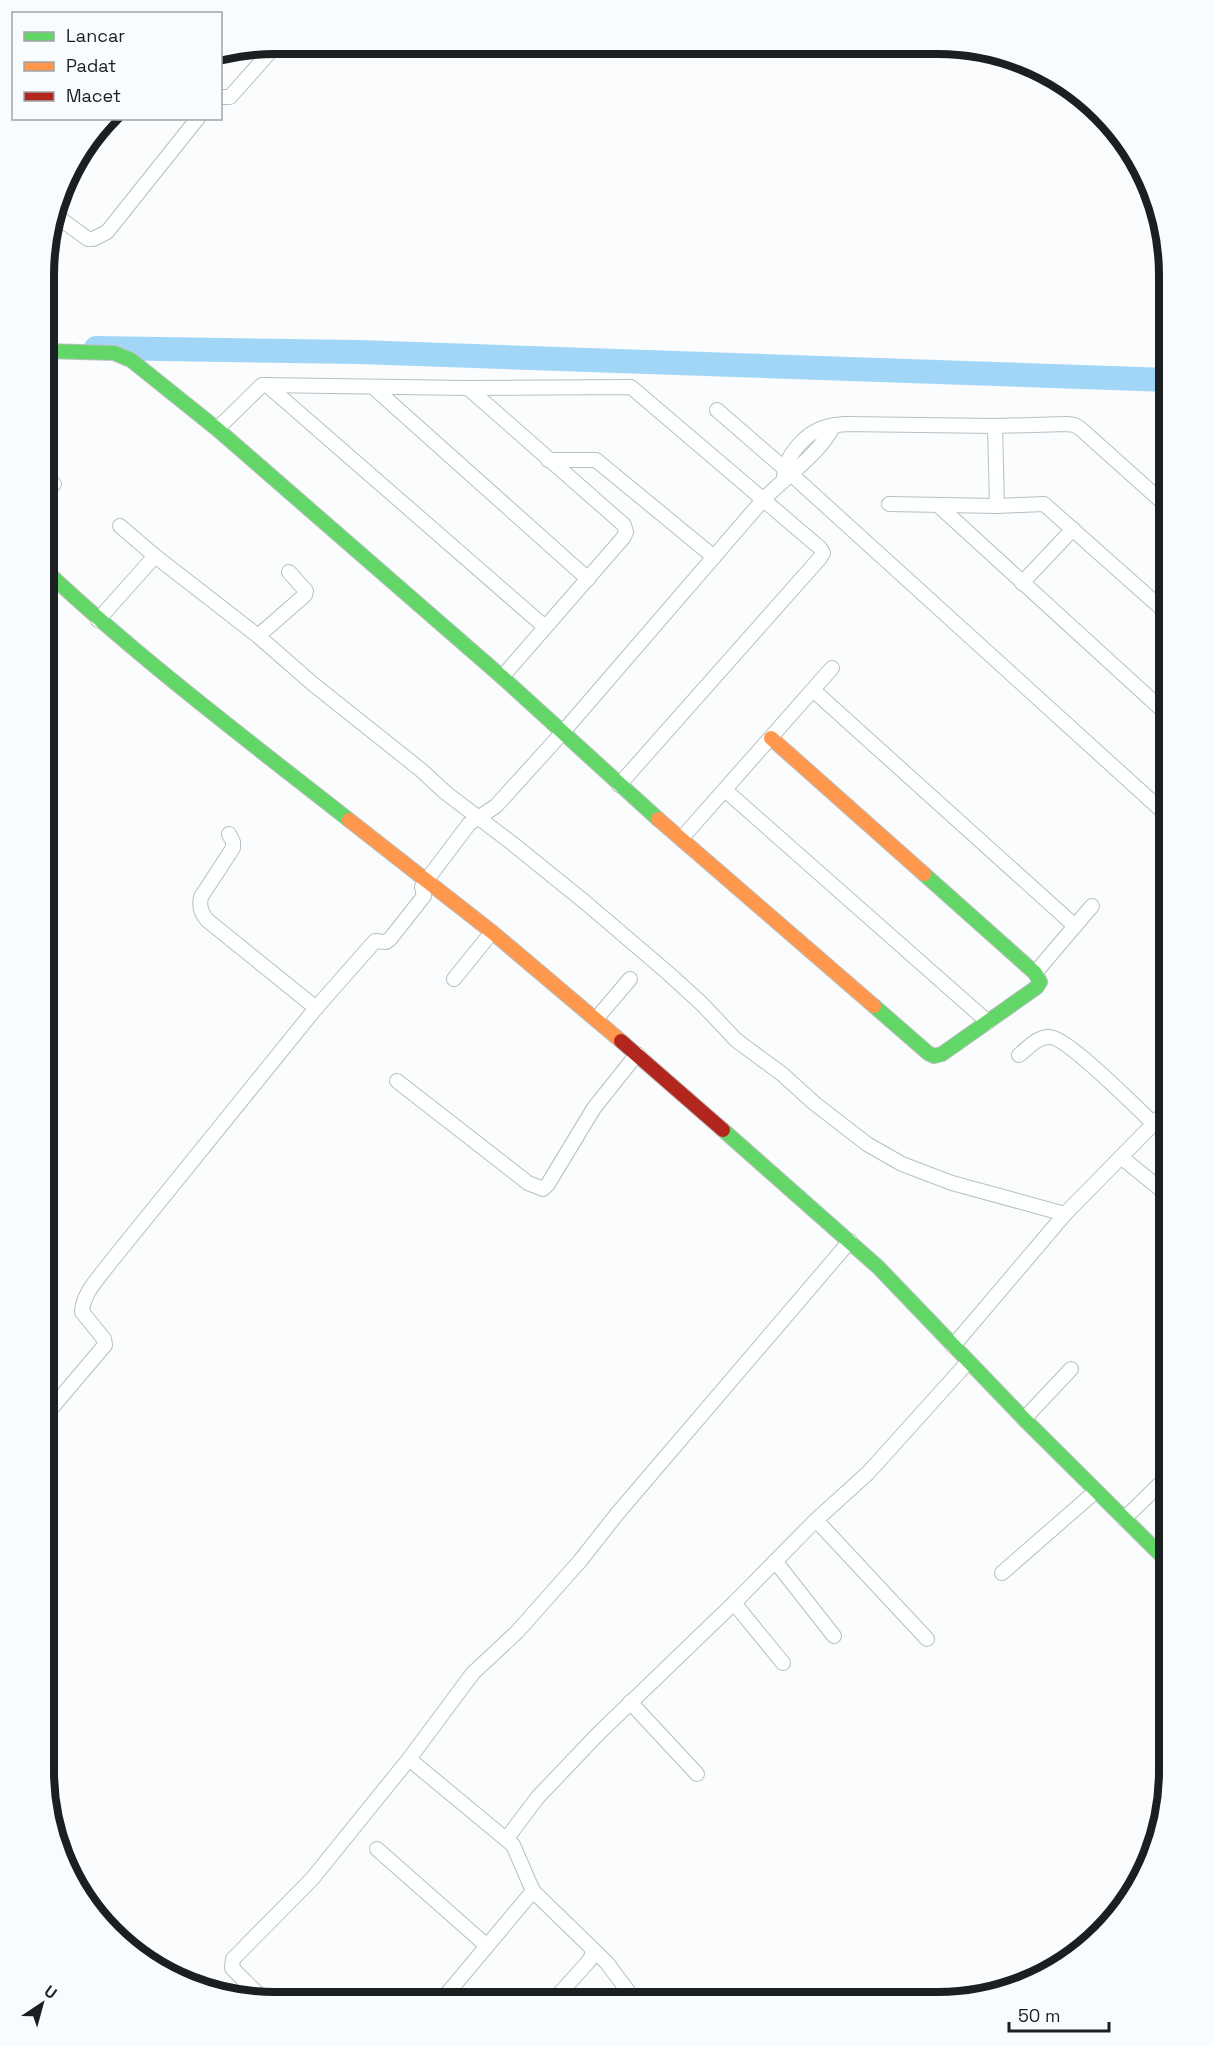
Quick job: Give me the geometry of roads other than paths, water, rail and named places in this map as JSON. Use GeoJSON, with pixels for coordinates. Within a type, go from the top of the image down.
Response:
{"type":"FeatureCollection","features":[{"type":"Feature","properties":{"kind":"street"},"geometry":{"type":"LineString","coordinates":[[224,93],[266,54]]}},
{"type":"Feature","properties":{"kind":"street"},"geometry":{"type":"LineString","coordinates":[[62,219],[88,239],[108,232],[196,120]]}},
{"type":"Feature","properties":{"kind":"street"},"geometry":{"type":"LineString","coordinates":[[54,351],[94,351],[120,355],[131,360],[217,429],[502,677],[619,785],[928,1053],[934,1056],[942,1054],[1037,987],[1040,982],[1035,973],[771,738]]}},
{"type":"Feature","properties":{"kind":"street"},"geometry":{"type":"LineString","coordinates":[[217,429],[258,388],[267,385],[468,388],[631,387],[779,483],[1159,808]]}},
{"type":"Feature","properties":{"kind":"street"},"geometry":{"type":"LineString","coordinates":[[267,385],[545,627]]}},
{"type":"Feature","properties":{"kind":"street"},"geometry":{"type":"LineString","coordinates":[[373,387],[588,579]]}},
{"type":"Feature","properties":{"kind":"street"},"geometry":{"type":"LineString","coordinates":[[468,388],[624,525],[626,532],[502,677]]}},
{"type":"Feature","properties":{"kind":"street"},"geometry":{"type":"LineString","coordinates":[[619,785],[822,553],[779,483],[717,410]]}},
{"type":"Feature","properties":{"kind":"street"},"geometry":{"type":"LineString","coordinates":[[54,1405],[105,1345],[104,1339],[82,1312],[82,1303],[86,1294],[109,1264],[316,1008],[375,941],[386,942],[390,939],[424,896],[422,887],[463,832],[496,806],[779,483],[830,432],[834,425],[1075,425],[1159,499]]}},
{"type":"Feature","properties":{"kind":"street"},"geometry":{"type":"LineString","coordinates":[[995,426],[997,506]]}},
{"type":"Feature","properties":{"kind":"street"},"geometry":{"type":"LineString","coordinates":[[548,460],[596,460],[714,557]]}},
{"type":"Feature","properties":{"kind":"street"},"geometry":{"type":"LineString","coordinates":[[889,504],[939,506],[1044,504],[1159,606]]}},
{"type":"Feature","properties":{"kind":"street"},"geometry":{"type":"LineString","coordinates":[[939,506],[1159,707]]}},
{"type":"Feature","properties":{"kind":"street"},"geometry":{"type":"LineString","coordinates":[[120,526],[258,636],[313,684],[478,818],[513,844],[668,973],[736,1040],[782,1074],[814,1103],[867,1144],[902,1164],[1061,1219]]}},
{"type":"Feature","properties":{"kind":"street"},"geometry":{"type":"LineString","coordinates":[[1022,583],[1073,529]]}},
{"type":"Feature","properties":{"kind":"street"},"geometry":{"type":"LineString","coordinates":[[98,620],[155,556]]}},
{"type":"Feature","properties":{"kind":"street"},"geometry":{"type":"LineString","coordinates":[[258,636],[305,595],[306,591],[303,586],[289,572]]}},
{"type":"Feature","properties":{"kind":"street"},"geometry":{"type":"LineString","coordinates":[[54,578],[98,620],[305,788],[426,881],[485,940],[596,1019],[850,1241],[1159,1553]]}},
{"type":"Feature","properties":{"kind":"street"},"geometry":{"type":"LineString","coordinates":[[681,839],[832,668]]}},
{"type":"Feature","properties":{"kind":"street"},"geometry":{"type":"LineString","coordinates":[[813,690],[1075,926]]}},
{"type":"Feature","properties":{"kind":"street"},"geometry":{"type":"LineString","coordinates":[[725,790],[988,1022]]}},
{"type":"Feature","properties":{"kind":"street"},"geometry":{"type":"LineString","coordinates":[[229,834],[233,848],[201,897],[201,911],[207,920],[316,1008]]}},
{"type":"Feature","properties":{"kind":"street"},"geometry":{"type":"LineString","coordinates":[[1035,973],[1092,906]]}},
{"type":"Feature","properties":{"kind":"street"},"geometry":{"type":"LineString","coordinates":[[454,979],[485,940]]}},
{"type":"Feature","properties":{"kind":"street"},"geometry":{"type":"LineString","coordinates":[[596,1019],[630,979]]}},
{"type":"Feature","properties":{"kind":"street"},"geometry":{"type":"LineString","coordinates":[[1019,1055],[1038,1040],[1048,1037],[1055,1038],[1079,1055],[1154,1124]]}},
{"type":"Feature","properties":{"kind":"street"},"geometry":{"type":"LineString","coordinates":[[397,1081],[528,1183],[543,1189],[594,1108],[637,1054]]}},
{"type":"Feature","properties":{"kind":"street"},"geometry":{"type":"LineString","coordinates":[[953,1346],[1061,1219],[1159,1119]]}},
{"type":"Feature","properties":{"kind":"street"},"geometry":{"type":"LineString","coordinates":[[1121,1157],[1159,1188]]}},
{"type":"Feature","properties":{"kind":"street"},"geometry":{"type":"LineString","coordinates":[[254,1991],[232,1968],[233,1959],[312,1879],[409,1759],[473,1673],[517,1632],[580,1561],[850,1241]]}},
{"type":"Feature","properties":{"kind":"street"},"geometry":{"type":"LineString","coordinates":[[507,1838],[538,1797],[630,1702],[734,1603],[816,1520],[868,1473],[968,1362]]}},
{"type":"Feature","properties":{"kind":"street"},"geometry":{"type":"LineString","coordinates":[[1024,1419],[1071,1369]]}},
{"type":"Feature","properties":{"kind":"street"},"geometry":{"type":"LineString","coordinates":[[1124,1518],[1159,1485]]}},
{"type":"Feature","properties":{"kind":"street"},"geometry":{"type":"LineString","coordinates":[[1002,1573],[1096,1491]]}},
{"type":"Feature","properties":{"kind":"street"},"geometry":{"type":"LineString","coordinates":[[816,1520],[927,1639]]}},
{"type":"Feature","properties":{"kind":"street"},"geometry":{"type":"LineString","coordinates":[[775,1561],[834,1636]]}},
{"type":"Feature","properties":{"kind":"street"},"geometry":{"type":"LineString","coordinates":[[734,1603],[783,1663]]}},
{"type":"Feature","properties":{"kind":"street"},"geometry":{"type":"LineString","coordinates":[[630,1702],[697,1774]]}},
{"type":"Feature","properties":{"kind":"street"},"geometry":{"type":"LineString","coordinates":[[409,1759],[507,1838],[518,1854],[533,1891],[607,1963],[629,1992]]}},
{"type":"Feature","properties":{"kind":"street"},"geometry":{"type":"LineString","coordinates":[[377,1849],[487,1946]]}},
{"type":"Feature","properties":{"kind":"street"},"geometry":{"type":"LineString","coordinates":[[449,1992],[533,1891]]}},
{"type":"Feature","properties":{"kind":"street"},"geometry":{"type":"LineString","coordinates":[[561,1992],[588,1962],[592,1956],[592,1949]]}},
{"type":"Feature","properties":{"kind":"waterway"},"geometry":{"type":"LineString","coordinates":[[96,348],[359,352],[1159,380]]}}]}
